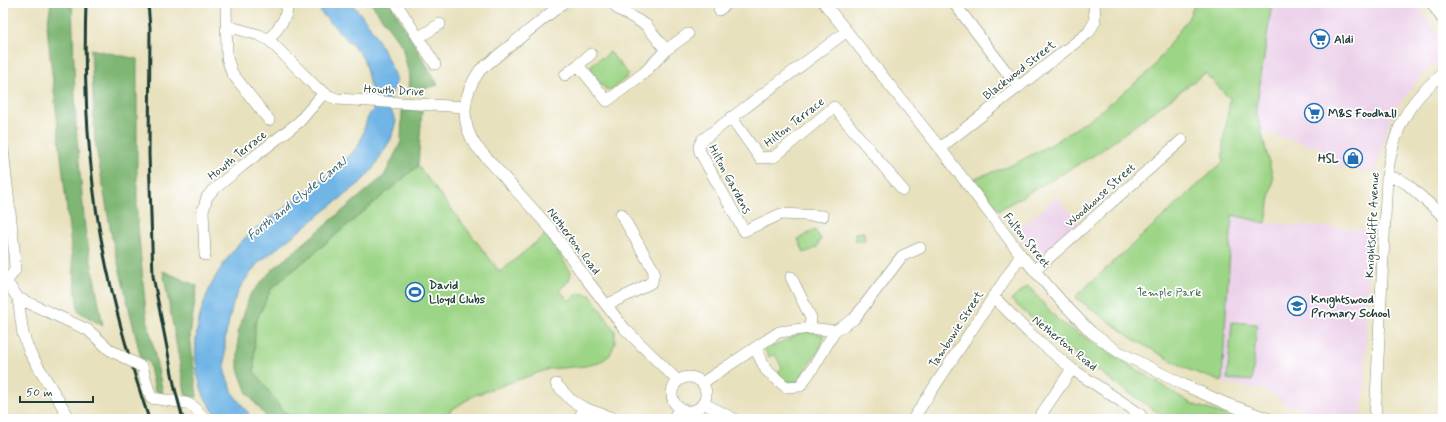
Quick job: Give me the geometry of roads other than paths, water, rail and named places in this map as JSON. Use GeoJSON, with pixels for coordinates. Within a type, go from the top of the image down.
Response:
{"type":"FeatureCollection","features":[{"type":"Feature","properties":{"kind":"main road"},"geometry":{"type":"LineString","coordinates":[[1433,3],[1443,18]]}},
{"type":"Feature","properties":{"kind":"street"},"geometry":{"type":"LineString","coordinates":[[226,3],[227,58],[232,74],[269,120]]}},
{"type":"Feature","properties":{"kind":"street"},"geometry":{"type":"LineString","coordinates":[[270,40],[287,12],[287,3]]}},
{"type":"Feature","properties":{"kind":"street"},"geometry":{"type":"LineString","coordinates":[[396,3],[435,64]]}},
{"type":"Feature","properties":{"kind":"street"},"geometry":{"type":"LineString","coordinates":[[613,3],[618,9],[646,26],[666,50]]}},
{"type":"Feature","properties":{"kind":"street","name":"Fulton Street"},"geometry":{"type":"LineString","coordinates":[[824,3],[940,148],[1021,255],[1062,302],[1091,332],[1116,351],[1195,391],[1269,419]]}},
{"type":"Feature","properties":{"kind":"street"},"geometry":{"type":"LineString","coordinates":[[954,3],[1018,87]]}},
{"type":"Feature","properties":{"kind":"street","name":"Blackwood Street"},"geometry":{"type":"LineString","coordinates":[[940,148],[1090,32],[1095,21],[1094,3]]}},
{"type":"Feature","properties":{"kind":"street"},"geometry":{"type":"LineString","coordinates":[[465,107],[466,97],[472,81],[480,70],[560,4]]}},
{"type":"Feature","properties":{"kind":"street"},"geometry":{"type":"LineString","coordinates":[[418,38],[440,24]]}},
{"type":"Feature","properties":{"kind":"street"},"geometry":{"type":"LineString","coordinates":[[227,26],[259,35],[270,40],[316,87],[324,93]]}},
{"type":"Feature","properties":{"kind":"street","name":"Hilton Gardens"},"geometry":{"type":"LineString","coordinates":[[823,216],[781,214],[744,231],[700,152],[699,147],[702,140],[731,117],[846,31]]}},
{"type":"Feature","properties":{"kind":"street"},"geometry":{"type":"LineString","coordinates":[[578,65],[607,101],[644,73],[666,50],[688,34]]}},
{"type":"Feature","properties":{"kind":"street"},"geometry":{"type":"LineString","coordinates":[[564,75],[591,54]]}},
{"type":"Feature","properties":{"kind":"street","name":"Knightscliffe Avenue"},"geometry":{"type":"LineString","coordinates":[[1375,419],[1387,177],[1392,146],[1405,115],[1427,87],[1443,74]]}},
{"type":"Feature","properties":{"kind":"street","name":"Howth Drive"},"geometry":{"type":"LineString","coordinates":[[324,93],[336,99],[465,107]]}},
{"type":"Feature","properties":{"kind":"street","name":"Howth Terrace"},"geometry":{"type":"LineString","coordinates":[[205,255],[203,211],[207,197],[242,166],[299,122],[324,93]]}},
{"type":"Feature","properties":{"kind":"street","name":"Netherton Road"},"geometry":{"type":"LineString","coordinates":[[465,107],[468,130],[471,139],[476,146],[550,228],[624,328],[678,381]]}},
{"type":"Feature","properties":{"kind":"street","name":"Hilton Terrace"},"geometry":{"type":"LineString","coordinates":[[731,117],[760,158],[774,157],[834,107],[903,190]]}},
{"type":"Feature","properties":{"kind":"street","name":"Woodhouse Street"},"geometry":{"type":"LineString","coordinates":[[1035,270],[1182,140]]}},
{"type":"Feature","properties":{"kind":"street"},"geometry":{"type":"LineString","coordinates":[[3,150],[15,270],[5,279],[18,298],[23,334],[30,353],[70,419]]}},
{"type":"Feature","properties":{"kind":"street"},"geometry":{"type":"LineString","coordinates":[[1387,177],[1399,179],[1407,184],[1443,216]]}},
{"type":"Feature","properties":{"kind":"street"},"geometry":{"type":"LineString","coordinates":[[606,305],[652,282],[654,271],[621,214]]}},
{"type":"Feature","properties":{"kind":"street"},"geometry":{"type":"LineString","coordinates":[[755,348],[766,370],[786,387],[800,386],[815,365],[835,331],[854,319],[902,256],[920,248]]}},
{"type":"Feature","properties":{"kind":"street","name":"Tambowie Street"},"geometry":{"type":"LineString","coordinates":[[913,419],[1021,255]]}},
{"type":"Feature","properties":{"kind":"street"},"geometry":{"type":"LineString","coordinates":[[791,277],[811,318],[810,328]]}},
{"type":"Feature","properties":{"kind":"street","name":"Netherton Road"},"geometry":{"type":"LineString","coordinates":[[993,296],[1028,332],[1072,369],[1140,414],[1143,419]]}},
{"type":"Feature","properties":{"kind":"street"},"geometry":{"type":"LineString","coordinates":[[18,298],[88,330],[110,350],[142,367],[151,398],[186,403],[194,407],[205,419]]}},
{"type":"Feature","properties":{"kind":"street"},"geometry":{"type":"LineString","coordinates":[[702,383],[779,332],[810,328],[835,331]]}},
{"type":"Feature","properties":{"kind":"street"},"geometry":{"type":"LineString","coordinates":[[1038,419],[1072,369]]}},
{"type":"Feature","properties":{"kind":"street"},"geometry":{"type":"LineString","coordinates":[[692,377],[702,383],[706,390],[704,403],[700,407],[691,411],[686,411],[680,408],[673,399],[672,393],[674,386],[678,381],[682,378],[692,377]]}},
{"type":"Feature","properties":{"kind":"street"},"geometry":{"type":"LineString","coordinates":[[556,384],[571,400],[584,408],[612,418]]}},
{"type":"Feature","properties":{"kind":"street"},"geometry":{"type":"LineString","coordinates":[[704,403],[734,419]]}},
{"type":"Feature","properties":{"kind":"street"},"geometry":{"type":"LineString","coordinates":[[579,419],[584,408]]}},
{"type":"Feature","properties":{"kind":"street"},"geometry":{"type":"LineString","coordinates":[[673,419],[680,408]]}},
{"type":"Feature","properties":{"kind":"water"},"geometry":{"type":"Polygon","coordinates":[[[314,3],[351,3],[372,29],[396,79],[396,83],[390,98],[390,108],[396,121],[391,139],[372,170],[360,183],[257,264],[241,286],[233,303],[225,338],[225,373],[234,395],[253,419],[219,419],[204,396],[198,375],[196,353],[197,332],[202,310],[209,290],[219,270],[232,252],[247,236],[343,162],[359,144],[366,121],[374,109],[374,95],[370,86],[364,61],[359,52],[324,16],[314,3]]]}},
{"type":"Feature","properties":{"kind":"railway"},"geometry":{"type":"LineString","coordinates":[[86,3],[85,38],[87,108],[92,179],[97,214],[118,317],[149,419]]}},
{"type":"Feature","properties":{"kind":"railway"},"geometry":{"type":"LineString","coordinates":[[148,3],[150,28],[149,154],[153,276],[175,389],[183,419]]}},
{"type":"Feature","properties":{"kind":"place","name":"Aldi"},"geometry":{"type":"Point","coordinates":[1320,39]}},
{"type":"Feature","properties":{"kind":"place","name":"M&S Foodhall"},"geometry":{"type":"Point","coordinates":[1314,113]}},
{"type":"Feature","properties":{"kind":"place","name":"HSL"},"geometry":{"type":"Point","coordinates":[1353,158]}},
{"type":"Feature","properties":{"kind":"place","name":"David Lloyd Clubs"},"geometry":{"type":"Point","coordinates":[415,292]}},
{"type":"Feature","properties":{"kind":"place","name":"Knightswood Primary School"},"geometry":{"type":"Point","coordinates":[1297,306]}},
{"type":"Feature","properties":{"kind":"water label","name":"Forth and Clyde Canal"},"geometry":{"type":"Point","coordinates":[296,198]}},
{"type":"Feature","properties":{"kind":"park label","name":"Temple Park"},"geometry":{"type":"Point","coordinates":[1169,292]}}]}
